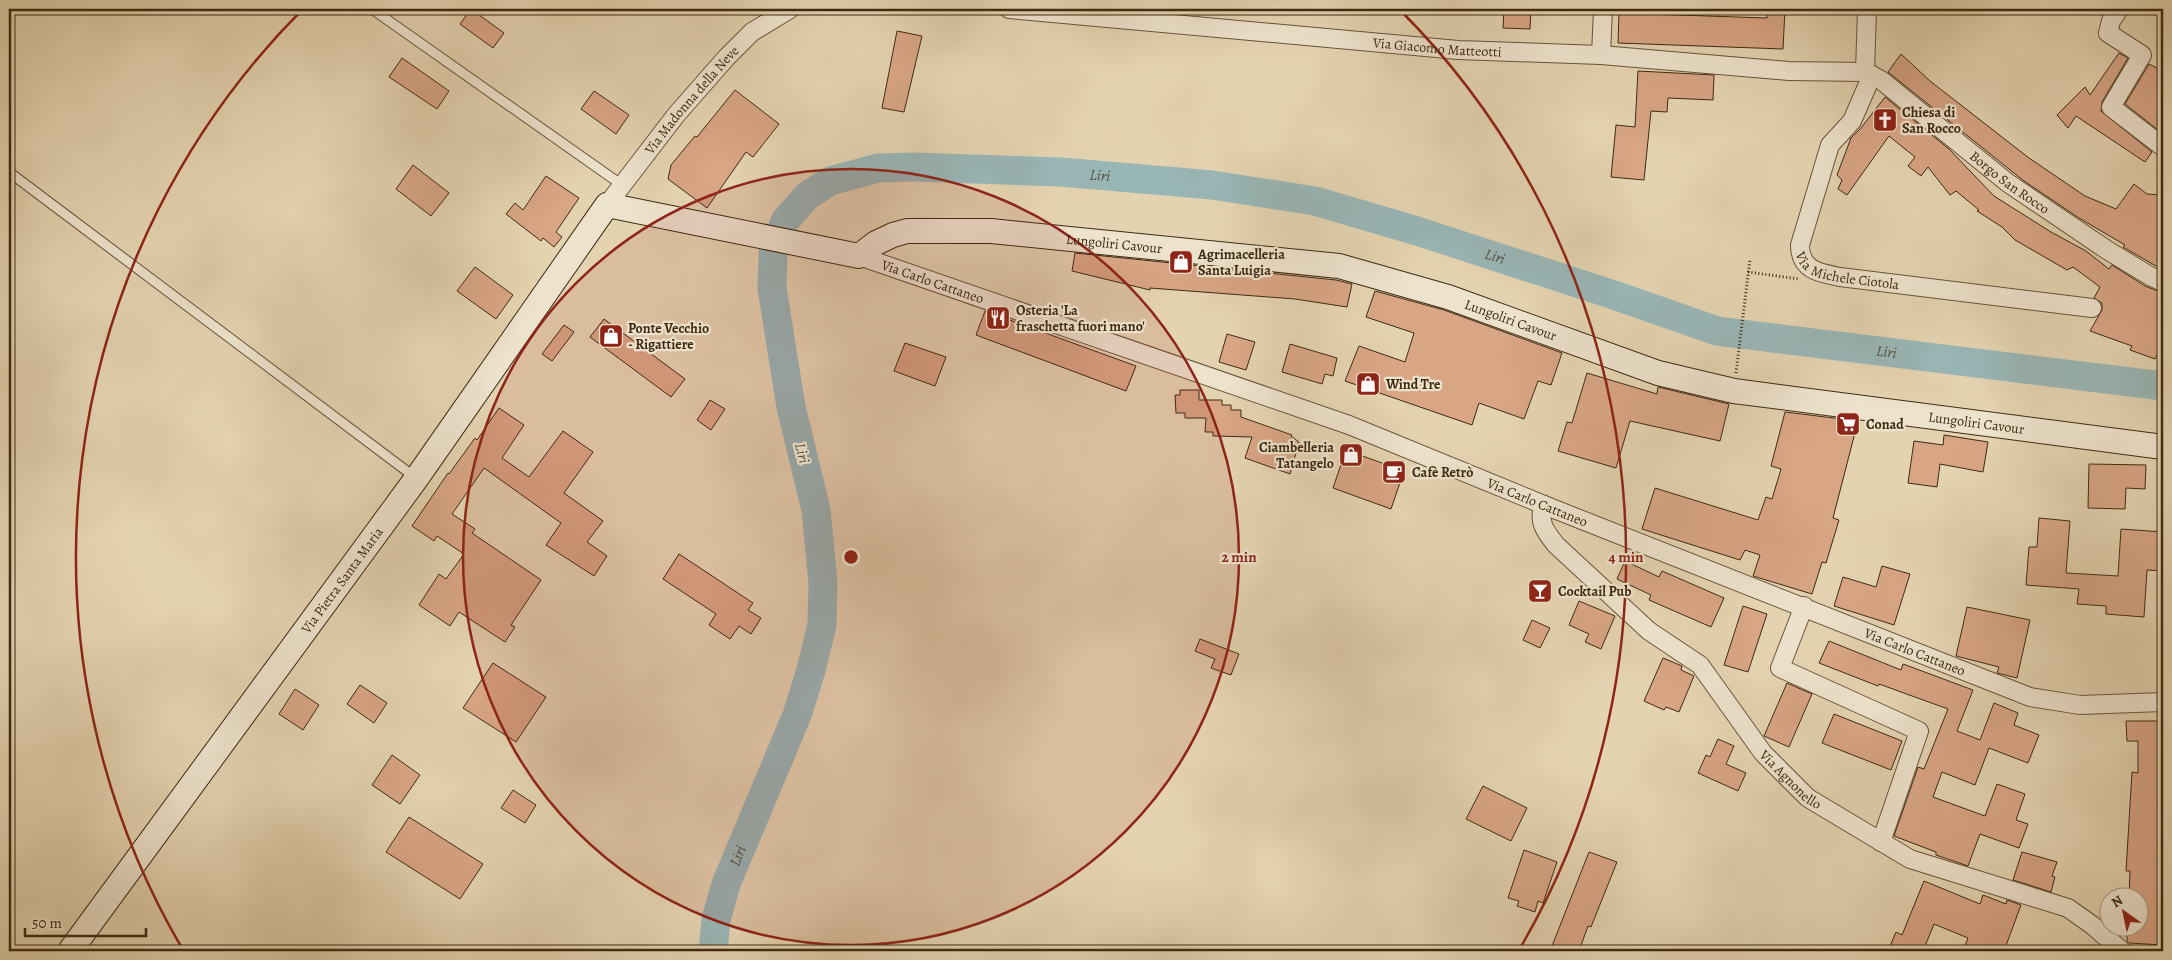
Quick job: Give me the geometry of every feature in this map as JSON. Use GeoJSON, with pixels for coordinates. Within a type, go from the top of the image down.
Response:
{"type":"FeatureCollection","features":[{"type":"Feature","properties":{"kind":"street","name":"Via Madonna della Neve"},"geometry":{"type":"LineString","coordinates":[[607,205],[676,115],[726,58],[752,32],[790,9]]}},
{"type":"Feature","properties":{"kind":"street","name":"Via Giacomo Matteotti"},"geometry":{"type":"LineString","coordinates":[[1009,9],[1165,15],[1458,50],[1601,55],[1789,71],[1868,74]]}},
{"type":"Feature","properties":{"kind":"street"},"geometry":{"type":"LineString","coordinates":[[1601,55],[1603,9]]}},
{"type":"Feature","properties":{"kind":"street"},"geometry":{"type":"LineString","coordinates":[[1867,9],[1868,74]]}},
{"type":"Feature","properties":{"kind":"street"},"geometry":{"type":"LineString","coordinates":[[2119,9],[2111,21],[2108,33],[2142,55],[2111,107],[2163,147]]}},
{"type":"Feature","properties":{"kind":"street","name":"Borgo San Rocco"},"geometry":{"type":"LineString","coordinates":[[1868,74],[1881,80],[1909,101],[2008,183],[2107,250],[2163,282]]}},
{"type":"Feature","properties":{"kind":"street","name":"Via Michele Ciotola"},"geometry":{"type":"LineString","coordinates":[[1868,74],[1852,121],[1830,145],[1800,244],[1802,259],[1807,266],[1813,271],[1840,277],[2092,308]]}},
{"type":"Feature","properties":{"kind":"street"},"geometry":{"type":"LineString","coordinates":[[607,205],[851,255]]}},
{"type":"Feature","properties":{"kind":"street","name":"Via Pietra Santa Maria"},"geometry":{"type":"LineString","coordinates":[[70,951],[416,479],[607,205]]}},
{"type":"Feature","properties":{"kind":"street","name":"Lungoliri Cavour"},"geometry":{"type":"LineString","coordinates":[[851,255],[892,234],[907,231],[991,231],[1339,266],[1448,297],[1658,373],[1694,383],[1734,391],[2163,447]]}},
{"type":"Feature","properties":{"kind":"street","name":"Via Carlo Cattaneo"},"geometry":{"type":"LineString","coordinates":[[851,255],[1328,418],[2030,697],[2080,705],[2163,702]]}},
{"type":"Feature","properties":{"kind":"street","name":"Via Agnonello"},"geometry":{"type":"LineString","coordinates":[[1544,505],[1541,520],[1556,545],[1649,631],[1700,665],[1770,760],[1808,798],[1910,859],[2068,908],[2092,925],[2122,951]]}},
{"type":"Feature","properties":{"kind":"street"},"geometry":{"type":"LineString","coordinates":[[1804,606],[1780,668],[1919,731],[1881,842]]}},
{"type":"Feature","properties":{"kind":"lane"},"geometry":{"type":"LineString","coordinates":[[372,9],[622,185]]}},
{"type":"Feature","properties":{"kind":"lane"},"geometry":{"type":"LineString","coordinates":[[9,172],[416,479]]}},
{"type":"Feature","properties":{"kind":"path"},"geometry":{"type":"LineString","coordinates":[[1736,374],[1750,259]]}},
{"type":"Feature","properties":{"kind":"path"},"geometry":{"type":"LineString","coordinates":[[1748,272],[1807,280]]}},
{"type":"Feature","properties":{"kind":"building"},"geometry":{"type":"Polygon","coordinates":[[[471,9],[504,33],[493,48],[460,24],[471,9]]]}},
{"type":"Feature","properties":{"kind":"building"},"geometry":{"type":"Polygon","coordinates":[[[1504,9],[1531,9],[1530,29],[1503,28],[1504,9]]]}},
{"type":"Feature","properties":{"kind":"building"},"geometry":{"type":"Polygon","coordinates":[[[1767,9],[1785,9],[1783,49],[1618,43],[1619,13],[1767,18],[1767,9]]]}},
{"type":"Feature","properties":{"kind":"building"},"geometry":{"type":"Polygon","coordinates":[[[897,31],[922,36],[904,112],[882,108],[897,31]]]}},
{"type":"Feature","properties":{"kind":"building"},"geometry":{"type":"Polygon","coordinates":[[[2119,53],[2128,58],[2102,102],[2101,111],[2152,152],[2145,162],[2076,116],[2068,128],[2057,115],[2085,87],[2090,95],[2119,53]]]}},
{"type":"Feature","properties":{"kind":"building"},"geometry":{"type":"Polygon","coordinates":[[[1901,54],[1930,81],[2029,158],[2085,196],[2116,209],[2134,184],[2147,194],[2163,195],[2163,270],[2123,247],[2125,245],[2079,218],[2024,181],[1888,72],[1901,54]]]}},
{"type":"Feature","properties":{"kind":"building"},"geometry":{"type":"Polygon","coordinates":[[[402,58],[449,91],[437,109],[389,77],[402,58]]]}},
{"type":"Feature","properties":{"kind":"building"},"geometry":{"type":"Polygon","coordinates":[[[2149,64],[2163,71],[2163,134],[2125,104],[2149,64]]]}},
{"type":"Feature","properties":{"kind":"building"},"geometry":{"type":"Polygon","coordinates":[[[1638,71],[1714,75],[1713,100],[1668,98],[1667,112],[1651,111],[1644,180],[1611,177],[1616,125],[1635,127],[1638,71]]]}},
{"type":"Feature","properties":{"kind":"building"},"geometry":{"type":"Polygon","coordinates":[[[735,90],[779,124],[753,157],[746,152],[707,208],[668,179],[671,165],[695,136],[697,137],[735,90]]]}},
{"type":"Feature","properties":{"kind":"building"},"geometry":{"type":"Polygon","coordinates":[[[594,91],[629,115],[616,134],[581,109],[594,91]]]}},
{"type":"Feature","properties":{"kind":"building"},"geometry":{"type":"Polygon","coordinates":[[[1885,97],[1949,149],[1994,196],[2051,232],[2086,251],[2109,269],[2112,265],[2145,286],[2163,293],[2163,343],[2155,359],[2130,350],[2132,346],[2090,331],[2102,310],[2102,303],[2094,298],[2100,287],[2073,267],[2067,270],[2015,240],[2002,227],[1977,211],[1979,210],[1956,191],[1950,195],[1928,167],[1921,176],[1908,166],[1915,157],[1889,136],[1847,195],[1838,189],[1842,180],[1837,175],[1851,138],[1885,97]]]}},
{"type":"Feature","properties":{"kind":"building"},"geometry":{"type":"Polygon","coordinates":[[[413,165],[449,193],[431,216],[396,189],[413,165]]]}},
{"type":"Feature","properties":{"kind":"building"},"geometry":{"type":"Polygon","coordinates":[[[546,176],[579,198],[556,232],[562,237],[554,247],[543,238],[541,241],[506,214],[515,203],[523,210],[546,176]]]}},
{"type":"Feature","properties":{"kind":"building"},"geometry":{"type":"Polygon","coordinates":[[[1075,253],[1336,280],[1352,284],[1347,307],[1295,299],[1150,288],[1150,290],[1072,271],[1075,253]]]}},
{"type":"Feature","properties":{"kind":"building"},"geometry":{"type":"Polygon","coordinates":[[[475,267],[513,295],[496,319],[457,291],[475,267]]]}},
{"type":"Feature","properties":{"kind":"building"},"geometry":{"type":"Polygon","coordinates":[[[1375,291],[1444,310],[1562,353],[1551,385],[1538,381],[1524,419],[1479,403],[1472,425],[1345,381],[1359,346],[1405,362],[1414,333],[1366,317],[1375,291]]]}},
{"type":"Feature","properties":{"kind":"building"},"geometry":{"type":"Polygon","coordinates":[[[985,311],[1136,366],[1126,391],[976,335],[985,311]]]}},
{"type":"Feature","properties":{"kind":"building"},"geometry":{"type":"Polygon","coordinates":[[[604,319],[685,379],[671,397],[590,337],[604,319]]]}},
{"type":"Feature","properties":{"kind":"building"},"geometry":{"type":"Polygon","coordinates":[[[564,325],[574,332],[552,361],[542,354],[564,325]]]}},
{"type":"Feature","properties":{"kind":"building"},"geometry":{"type":"Polygon","coordinates":[[[1227,334],[1255,342],[1246,370],[1219,362],[1227,334]]]}},
{"type":"Feature","properties":{"kind":"building"},"geometry":{"type":"Polygon","coordinates":[[[905,343],[946,357],[935,386],[894,371],[905,343]]]}},
{"type":"Feature","properties":{"kind":"building"},"geometry":{"type":"Polygon","coordinates":[[[1290,344],[1337,358],[1333,376],[1325,374],[1322,384],[1282,372],[1290,344]]]}},
{"type":"Feature","properties":{"kind":"building"},"geometry":{"type":"Polygon","coordinates":[[[1587,373],[1657,394],[1658,387],[1729,404],[1720,441],[1630,421],[1616,468],[1558,451],[1567,422],[1572,423],[1587,373]]]}},
{"type":"Feature","properties":{"kind":"building"},"geometry":{"type":"Polygon","coordinates":[[[1180,390],[1199,390],[1199,400],[1222,400],[1222,405],[1231,405],[1231,410],[1241,410],[1241,417],[1292,435],[1299,442],[1290,474],[1245,458],[1252,437],[1213,436],[1213,432],[1205,432],[1206,418],[1185,418],[1185,413],[1176,413],[1175,395],[1180,395],[1180,390]]]}},
{"type":"Feature","properties":{"kind":"building"},"geometry":{"type":"Polygon","coordinates":[[[710,400],[725,409],[711,430],[697,420],[710,400]]]}},
{"type":"Feature","properties":{"kind":"building"},"geometry":{"type":"Polygon","coordinates":[[[499,408],[524,425],[502,458],[529,477],[563,431],[593,452],[564,493],[603,521],[587,542],[607,556],[594,576],[546,545],[561,523],[484,468],[452,514],[475,529],[472,533],[541,580],[511,625],[515,627],[505,642],[459,612],[450,626],[419,605],[439,574],[446,579],[464,554],[437,536],[434,541],[412,526],[448,473],[475,438],[477,440],[499,408]]]}},
{"type":"Feature","properties":{"kind":"building"},"geometry":{"type":"Polygon","coordinates":[[[1785,412],[1858,421],[1833,518],[1839,520],[1826,563],[1822,562],[1812,594],[1753,576],[1760,555],[1745,550],[1740,560],[1642,529],[1655,488],[1758,520],[1766,497],[1772,499],[1781,469],[1771,466],[1785,412]]]}},
{"type":"Feature","properties":{"kind":"building"},"geometry":{"type":"Polygon","coordinates":[[[1944,435],[1988,442],[1983,472],[1940,464],[1937,487],[1908,483],[1914,441],[1943,445],[1944,435]]]}},
{"type":"Feature","properties":{"kind":"building"},"geometry":{"type":"Polygon","coordinates":[[[1346,450],[1404,471],[1391,509],[1333,488],[1346,450]]]}},
{"type":"Feature","properties":{"kind":"building"},"geometry":{"type":"Polygon","coordinates":[[[2089,464],[2146,465],[2145,489],[2126,488],[2125,509],[2088,508],[2089,464]]]}},
{"type":"Feature","properties":{"kind":"building"},"geometry":{"type":"Polygon","coordinates":[[[2039,518],[2070,521],[2066,573],[2118,576],[2121,529],[2163,532],[2163,571],[2147,570],[2144,617],[2106,614],[2106,606],[2077,604],[2079,589],[2026,585],[2029,547],[2037,547],[2039,518]]]}},
{"type":"Feature","properties":{"kind":"building"},"geometry":{"type":"Polygon","coordinates":[[[679,554],[753,603],[748,610],[761,618],[751,634],[739,626],[730,639],[709,625],[716,614],[663,579],[679,554]]]}},
{"type":"Feature","properties":{"kind":"building"},"geometry":{"type":"Polygon","coordinates":[[[1625,561],[1659,577],[1662,571],[1724,598],[1711,627],[1649,600],[1651,595],[1617,579],[1625,561]]]}},
{"type":"Feature","properties":{"kind":"building"},"geometry":{"type":"Polygon","coordinates":[[[1882,566],[1910,574],[1894,625],[1834,606],[1843,577],[1876,587],[1882,566]]]}},
{"type":"Feature","properties":{"kind":"building"},"geometry":{"type":"Polygon","coordinates":[[[1579,601],[1615,616],[1601,649],[1585,642],[1589,634],[1569,625],[1579,601]]]}},
{"type":"Feature","properties":{"kind":"building"},"geometry":{"type":"Polygon","coordinates":[[[1743,606],[1767,614],[1748,672],[1724,665],[1743,606]]]}},
{"type":"Feature","properties":{"kind":"building"},"geometry":{"type":"Polygon","coordinates":[[[1967,607],[2030,620],[2017,678],[1997,673],[1999,667],[1956,656],[1967,607]]]}},
{"type":"Feature","properties":{"kind":"building"},"geometry":{"type":"Polygon","coordinates":[[[1532,620],[1550,628],[1540,648],[1523,640],[1532,620]]]}},
{"type":"Feature","properties":{"kind":"building"},"geometry":{"type":"Polygon","coordinates":[[[1200,639],[1239,654],[1231,675],[1211,668],[1215,659],[1195,651],[1200,639]]]}},
{"type":"Feature","properties":{"kind":"building"},"geometry":{"type":"Polygon","coordinates":[[[1829,641],[1901,670],[1903,664],[1973,690],[1957,731],[1980,740],[1994,703],[2018,713],[2014,725],[2039,735],[2028,763],[1989,748],[1975,785],[1942,772],[1933,797],[1985,816],[1997,784],[2025,794],[2016,820],[2028,824],[2019,848],[1980,834],[1968,866],[1936,855],[1936,852],[1894,836],[1918,767],[1924,769],[1948,709],[1879,684],[1878,686],[1819,663],[1829,641]]]}},
{"type":"Feature","properties":{"kind":"building"},"geometry":{"type":"Polygon","coordinates":[[[1663,658],[1682,666],[1681,670],[1694,676],[1679,712],[1666,707],[1664,710],[1644,701],[1663,658]]]}},
{"type":"Feature","properties":{"kind":"building"},"geometry":{"type":"Polygon","coordinates":[[[493,663],[546,697],[516,742],[463,708],[493,663]]]}},
{"type":"Feature","properties":{"kind":"building"},"geometry":{"type":"Polygon","coordinates":[[[1787,683],[1812,694],[1789,747],[1764,736],[1787,683]]]}},
{"type":"Feature","properties":{"kind":"building"},"geometry":{"type":"Polygon","coordinates":[[[360,685],[387,703],[374,723],[347,704],[360,685]]]}},
{"type":"Feature","properties":{"kind":"building"},"geometry":{"type":"Polygon","coordinates":[[[295,689],[319,705],[303,730],[279,714],[295,689]]]}},
{"type":"Feature","properties":{"kind":"building"},"geometry":{"type":"Polygon","coordinates":[[[1834,714],[1902,741],[1891,770],[1822,743],[1834,714]]]}},
{"type":"Feature","properties":{"kind":"building"},"geometry":{"type":"Polygon","coordinates":[[[2126,721],[2163,721],[2163,945],[2129,943],[2127,941],[2127,938],[2150,938],[2150,888],[2129,888],[2130,871],[2126,871],[2132,772],[2138,773],[2138,741],[2127,741],[2126,721]]]}},
{"type":"Feature","properties":{"kind":"building"},"geometry":{"type":"Polygon","coordinates":[[[1718,739],[1734,746],[1726,764],[1746,773],[1738,791],[1698,773],[1706,755],[1710,757],[1718,739]]]}},
{"type":"Feature","properties":{"kind":"building"},"geometry":{"type":"Polygon","coordinates":[[[392,755],[420,775],[400,804],[372,785],[392,755]]]}},
{"type":"Feature","properties":{"kind":"building"},"geometry":{"type":"Polygon","coordinates":[[[1483,786],[1527,808],[1511,841],[1466,819],[1483,786]]]}},
{"type":"Feature","properties":{"kind":"building"},"geometry":{"type":"Polygon","coordinates":[[[513,790],[536,805],[525,823],[501,808],[513,790]]]}},
{"type":"Feature","properties":{"kind":"building"},"geometry":{"type":"Polygon","coordinates":[[[409,817],[483,864],[460,899],[386,852],[409,817]]]}},
{"type":"Feature","properties":{"kind":"building"},"geometry":{"type":"Polygon","coordinates":[[[1524,850],[1557,862],[1543,903],[1538,901],[1535,912],[1517,906],[1519,901],[1508,898],[1524,850]]]}},
{"type":"Feature","properties":{"kind":"building"},"geometry":{"type":"Polygon","coordinates":[[[1589,852],[1617,862],[1591,927],[1588,926],[1579,951],[1550,951],[1589,852]]]}},
{"type":"Feature","properties":{"kind":"building"},"geometry":{"type":"Polygon","coordinates":[[[2022,852],[2057,862],[2052,876],[2055,877],[2051,892],[2013,880],[2022,852]]]}},
{"type":"Feature","properties":{"kind":"building"},"geometry":{"type":"Polygon","coordinates":[[[1924,881],[1980,904],[1983,895],[2006,904],[2007,900],[2021,905],[2004,951],[1979,951],[1965,946],[1968,938],[1934,924],[1923,951],[1888,951],[1896,932],[1902,935],[1924,881]]]}},
{"type":"Feature","properties":{"kind":"waterway","name":"Liri"},"geometry":{"type":"LineString","coordinates":[[713,951],[716,920],[726,884],[797,715],[822,625],[823,583],[816,510],[791,407],[772,288],[773,253],[785,221],[807,196],[830,181],[878,168],[914,167],[1061,172],[1212,185],[1315,201],[1417,231],[1614,295],[1717,331],[2163,386]]}},
{"type":"Feature","properties":{"kind":"place","name":"Chiesa di San Rocco"},"geometry":{"type":"Point","coordinates":[1885,120]}},
{"type":"Feature","properties":{"kind":"place","name":"Agrimacelleria Santa Luigia"},"geometry":{"type":"Point","coordinates":[1181,262]}},
{"type":"Feature","properties":{"kind":"place","name":"Osteria 'La fraschetta fuori mano'"},"geometry":{"type":"Point","coordinates":[998,318]}},
{"type":"Feature","properties":{"kind":"place","name":"Ponte Vecchio - Rigattiere"},"geometry":{"type":"Point","coordinates":[611,336]}},
{"type":"Feature","properties":{"kind":"place","name":"Wind Tre"},"geometry":{"type":"Point","coordinates":[1368,384]}},
{"type":"Feature","properties":{"kind":"place","name":"Conad"},"geometry":{"type":"Point","coordinates":[1848,424]}},
{"type":"Feature","properties":{"kind":"place","name":"Ciambelleria Tatangelo"},"geometry":{"type":"Point","coordinates":[1351,455]}},
{"type":"Feature","properties":{"kind":"place","name":"Cafè Retrò"},"geometry":{"type":"Point","coordinates":[1394,472]}},
{"type":"Feature","properties":{"kind":"place","name":"Cocktail Pub"},"geometry":{"type":"Point","coordinates":[1540,591]}}]}
